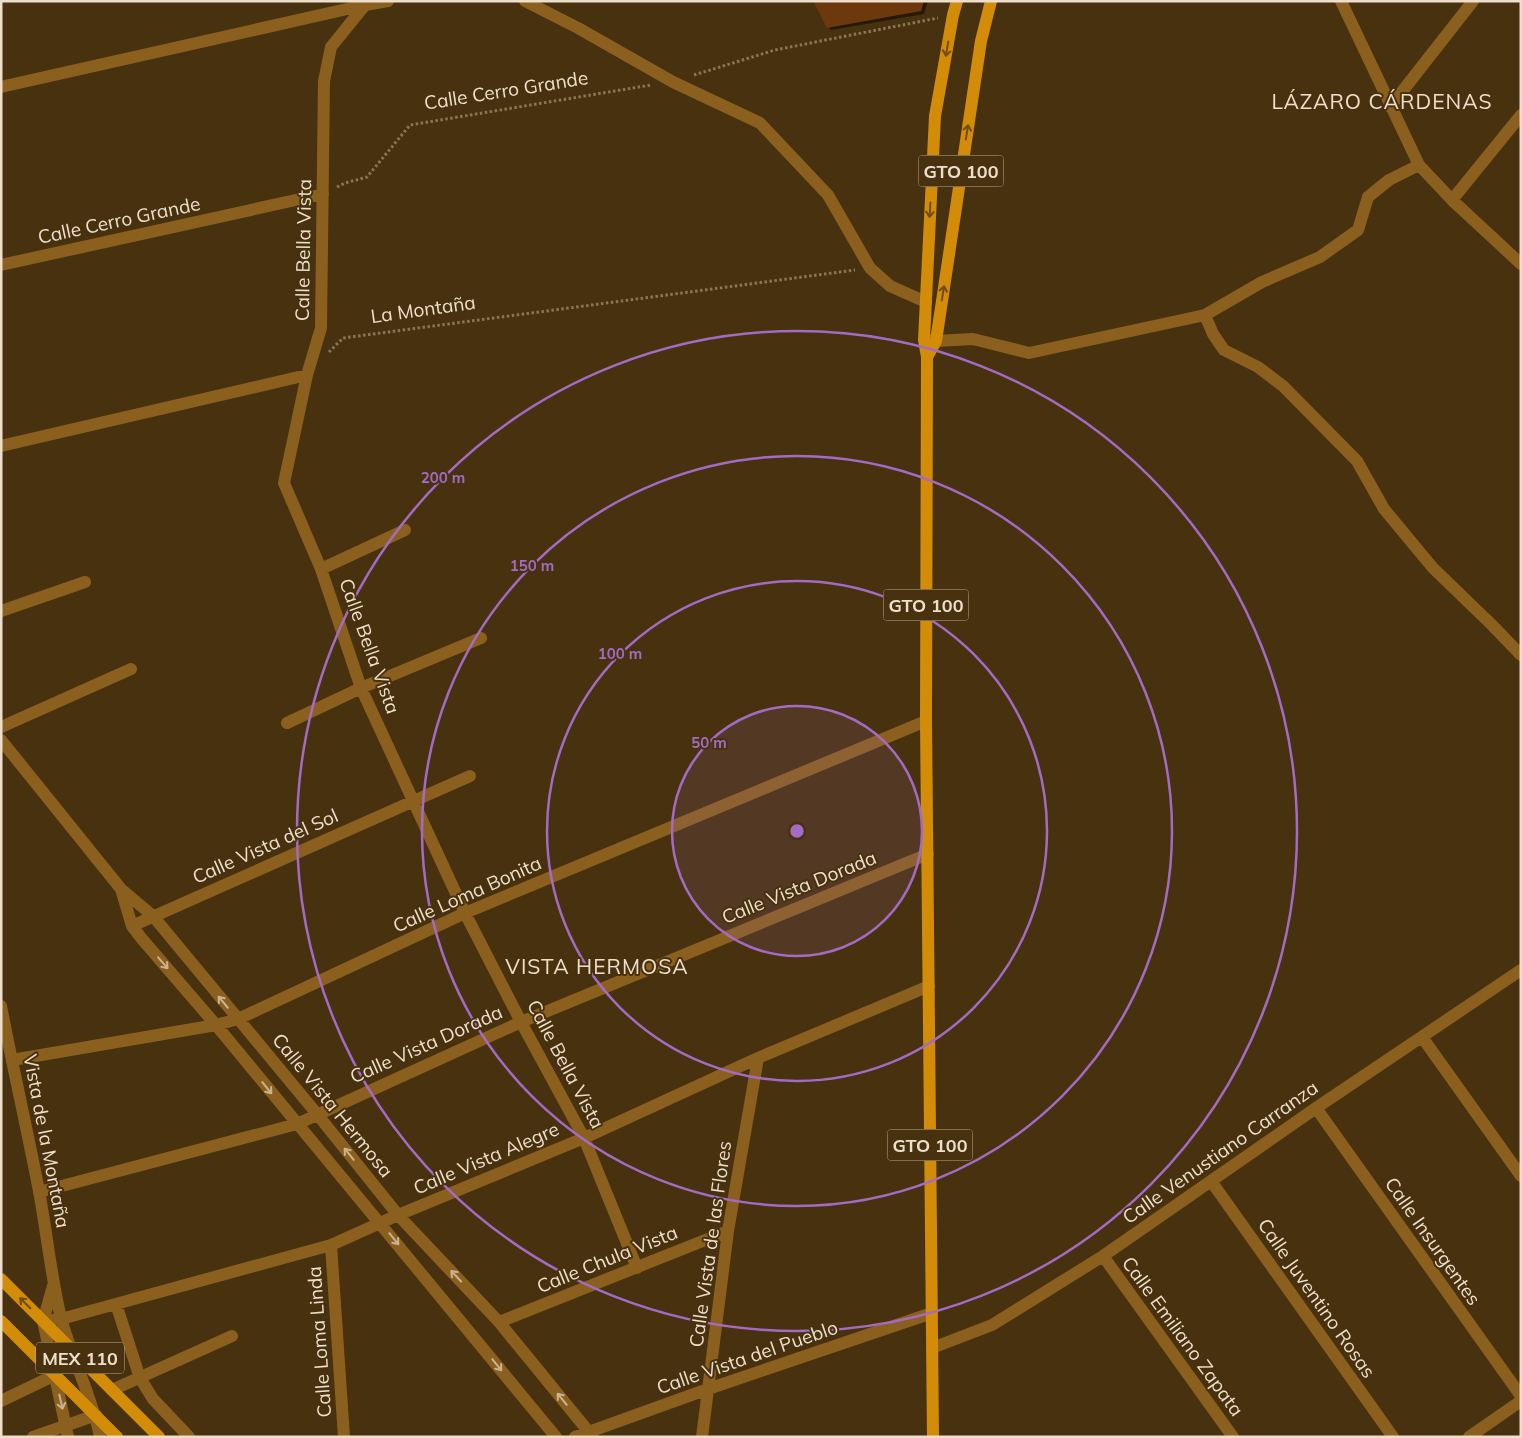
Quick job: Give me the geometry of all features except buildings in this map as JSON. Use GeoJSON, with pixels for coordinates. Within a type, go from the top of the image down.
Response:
{"type":"FeatureCollection","features":[{"type":"Feature","properties":{"kind":"main road","name":"GTO 100"},"geometry":{"type":"LineString","coordinates":[[930,341],[926,302],[935,116],[957,1]]}},
{"type":"Feature","properties":{"kind":"main road","name":"GTO 100"},"geometry":{"type":"LineString","coordinates":[[933,1437],[926,721],[927,357],[981,41],[991,1]]}},
{"type":"Feature","properties":{"kind":"main road","name":"MEX 110"},"geometry":{"type":"LineString","coordinates":[[1,1279],[159,1437]]}},
{"type":"Feature","properties":{"kind":"main road","name":"MEX 110"},"geometry":{"type":"LineString","coordinates":[[1,1321],[117,1437]]}},
{"type":"Feature","properties":{"kind":"street"},"geometry":{"type":"LineString","coordinates":[[1,87],[364,3],[388,1]]}},
{"type":"Feature","properties":{"kind":"street"},"geometry":{"type":"LineString","coordinates":[[525,1],[578,28],[673,82],[760,123],[828,195],[870,268],[890,286],[926,302]]}},
{"type":"Feature","properties":{"kind":"street"},"geometry":{"type":"LineString","coordinates":[[1341,1],[1390,107],[1419,164],[1452,200],[1521,264]]}},
{"type":"Feature","properties":{"kind":"street"},"geometry":{"type":"LineString","coordinates":[[1390,107],[1473,1]]}},
{"type":"Feature","properties":{"kind":"street","name":"Calle Bella Vista"},"geometry":{"type":"LineString","coordinates":[[364,3],[331,47],[324,81],[322,328],[307,376],[284,483],[322,569],[361,688],[465,913],[584,1138],[637,1268]]}},
{"type":"Feature","properties":{"kind":"street"},"geometry":{"type":"LineString","coordinates":[[1452,200],[1521,115]]}},
{"type":"Feature","properties":{"kind":"street"},"geometry":{"type":"LineString","coordinates":[[930,341],[973,339],[1029,353],[1206,315],[1262,282],[1320,257],[1358,230],[1368,197],[1389,180],[1419,164]]}},
{"type":"Feature","properties":{"kind":"street","name":"Calle Cerro Grande"},"geometry":{"type":"LineString","coordinates":[[1,265],[323,194]]}},
{"type":"Feature","properties":{"kind":"street"},"geometry":{"type":"LineString","coordinates":[[1206,315],[1213,334],[1224,350],[1258,367],[1283,386],[1357,461],[1384,509],[1433,568],[1521,655]]}},
{"type":"Feature","properties":{"kind":"street"},"geometry":{"type":"LineString","coordinates":[[1,446],[307,376]]}},
{"type":"Feature","properties":{"kind":"street"},"geometry":{"type":"LineString","coordinates":[[322,569],[406,530]]}},
{"type":"Feature","properties":{"kind":"street"},"geometry":{"type":"LineString","coordinates":[[1,611],[85,582]]}},
{"type":"Feature","properties":{"kind":"street"},"geometry":{"type":"LineString","coordinates":[[287,723],[361,688],[481,638]]}},
{"type":"Feature","properties":{"kind":"street"},"geometry":{"type":"LineString","coordinates":[[1,727],[131,669]]}},
{"type":"Feature","properties":{"kind":"street","name":"Calle Loma Bonita"},"geometry":{"type":"LineString","coordinates":[[12,1060],[216,1026],[238,1019],[465,913],[926,721]]}},
{"type":"Feature","properties":{"kind":"street","name":"Calle Vista Hermosa"},"geometry":{"type":"LineString","coordinates":[[1,740],[121,889],[153,916],[398,1215],[499,1322],[591,1434]]}},
{"type":"Feature","properties":{"kind":"street","name":"Calle Vista del Sol"},"geometry":{"type":"LineString","coordinates":[[132,926],[470,776]]}},
{"type":"Feature","properties":{"kind":"street","name":"Calle Vista Dorada"},"geometry":{"type":"LineString","coordinates":[[39,1192],[297,1124],[521,1022],[928,854]]}},
{"type":"Feature","properties":{"kind":"street","name":"Calle Vista Hermosa"},"geometry":{"type":"LineString","coordinates":[[121,889],[132,926],[556,1437]]}},
{"type":"Feature","properties":{"kind":"street","name":"Calle Venustiano Carranza"},"geometry":{"type":"LineString","coordinates":[[932,1348],[992,1325],[1104,1256],[1316,1108],[1521,970]]}},
{"type":"Feature","properties":{"kind":"street","name":"Calle Vista Alegre"},"geometry":{"type":"LineString","coordinates":[[43,1321],[61,1319],[331,1245],[398,1215],[584,1138],[758,1058],[929,986]]}},
{"type":"Feature","properties":{"kind":"street","name":"Vista de la Montaña"},"geometry":{"type":"LineString","coordinates":[[1,1006],[39,1192],[61,1319],[96,1415],[100,1437]]}},
{"type":"Feature","properties":{"kind":"street"},"geometry":{"type":"LineString","coordinates":[[1422,1037],[1521,1176]]}},
{"type":"Feature","properties":{"kind":"street","name":"Calle Vista de las Flores"},"geometry":{"type":"LineString","coordinates":[[702,1437],[728,1230],[758,1058]]}},
{"type":"Feature","properties":{"kind":"street","name":"Calle Insurgentes"},"geometry":{"type":"LineString","coordinates":[[1316,1108],[1521,1396]]}},
{"type":"Feature","properties":{"kind":"street","name":"Calle Juventino Rosas"},"geometry":{"type":"LineString","coordinates":[[1211,1182],[1392,1437]]}},
{"type":"Feature","properties":{"kind":"street","name":"Calle Chula Vista"},"geometry":{"type":"LineString","coordinates":[[499,1322],[728,1230]]}},
{"type":"Feature","properties":{"kind":"street","name":"Calle Loma Linda"},"geometry":{"type":"LineString","coordinates":[[331,1245],[344,1437]]}},
{"type":"Feature","properties":{"kind":"street","name":"Calle Emiliano Zapata"},"geometry":{"type":"LineString","coordinates":[[1104,1256],[1233,1437]]}},
{"type":"Feature","properties":{"kind":"street","name":"Vista de la Montaña"},"geometry":{"type":"LineString","coordinates":[[43,1321],[54,1283]]}},
{"type":"Feature","properties":{"kind":"street"},"geometry":{"type":"LineString","coordinates":[[116,1304],[140,1378],[153,1399],[189,1437]]}},
{"type":"Feature","properties":{"kind":"street","name":"Calle Vista del Pueblo"},"geometry":{"type":"LineString","coordinates":[[575,1437],[591,1434],[708,1389],[932,1313]]}},
{"type":"Feature","properties":{"kind":"street"},"geometry":{"type":"LineString","coordinates":[[43,1321],[67,1431]]}},
{"type":"Feature","properties":{"kind":"street"},"geometry":{"type":"LineString","coordinates":[[112,1390],[232,1336]]}},
{"type":"Feature","properties":{"kind":"street"},"geometry":{"type":"LineString","coordinates":[[1,1401],[55,1375]]}},
{"type":"Feature","properties":{"kind":"street"},"geometry":{"type":"LineString","coordinates":[[1469,1437],[1521,1401]]}},
{"type":"Feature","properties":{"kind":"street"},"geometry":{"type":"LineString","coordinates":[[33,1437],[67,1431],[96,1415]]}},
{"type":"Feature","properties":{"kind":"path","name":"Calle Cerro Grande"},"geometry":{"type":"LineString","coordinates":[[323,194],[345,183],[368,177],[410,125],[673,82],[775,50],[953,15]]}},
{"type":"Feature","properties":{"kind":"path","name":"La Montaña"},"geometry":{"type":"LineString","coordinates":[[325,357],[342,338],[870,268]]}},
{"type":"Feature","properties":{"kind":"district","name":"LÁZARO CÁRDENAS"},"geometry":{"type":"Point","coordinates":[1382,101]}},
{"type":"Feature","properties":{"kind":"district","name":"VISTA HERMOSA"},"geometry":{"type":"Point","coordinates":[597,966]}}]}
